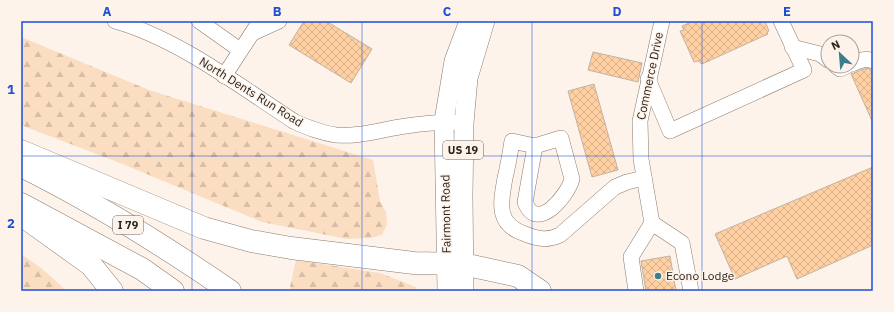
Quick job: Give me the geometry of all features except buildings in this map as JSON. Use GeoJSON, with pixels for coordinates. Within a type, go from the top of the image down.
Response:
{"type":"FeatureCollection","features":[{"type":"Feature","properties":{"kind":"highway"},"geometry":{"type":"LineString","coordinates":[[21,151],[204,228],[251,241],[291,248],[414,263],[455,264],[518,276],[540,291]]}},
{"type":"Feature","properties":{"kind":"highway","name":"I 79"},"geometry":{"type":"LineString","coordinates":[[21,166],[114,216],[175,253],[230,291]]}},
{"type":"Feature","properties":{"kind":"highway","name":"I 79"},"geometry":{"type":"LineString","coordinates":[[21,204],[142,269],[173,291]]}},
{"type":"Feature","properties":{"kind":"highway"},"geometry":{"type":"LineString","coordinates":[[21,215],[91,265],[112,291]]}},
{"type":"Feature","properties":{"kind":"main road","name":"Fairmont Road"},"geometry":{"type":"LineString","coordinates":[[464,291],[455,264],[444,121],[454,61],[469,21]]}},
{"type":"Feature","properties":{"kind":"main road","name":"Fairmont Road"},"geometry":{"type":"LineString","coordinates":[[447,291],[455,264],[468,78],[485,21]]}},
{"type":"Feature","properties":{"kind":"street","name":"North Dents Run Road"},"geometry":{"type":"LineString","coordinates":[[115,21],[151,33],[176,46],[295,122],[316,131],[337,135],[362,134],[444,121],[464,123]]}},
{"type":"Feature","properties":{"kind":"street"},"geometry":{"type":"LineString","coordinates":[[199,21],[240,50]]}},
{"type":"Feature","properties":{"kind":"street"},"geometry":{"type":"LineString","coordinates":[[224,76],[256,27],[279,21]]}},
{"type":"Feature","properties":{"kind":"street","name":"Commerce Drive"},"geometry":{"type":"LineString","coordinates":[[652,223],[641,159],[640,121],[648,79],[662,21]]}},
{"type":"Feature","properties":{"kind":"street"},"geometry":{"type":"LineString","coordinates":[[648,79],[670,131],[804,70],[781,21]]}},
{"type":"Feature","properties":{"kind":"street"},"geometry":{"type":"LineString","coordinates":[[792,47],[820,54]]}},
{"type":"Feature","properties":{"kind":"street"},"geometry":{"type":"LineString","coordinates":[[860,61],[870,59],[873,62]]}},
{"type":"Feature","properties":{"kind":"street"},"geometry":{"type":"LineString","coordinates":[[535,146],[525,202],[527,208],[534,213],[541,215],[547,213],[570,186],[572,179],[561,138],[535,146],[512,141],[500,204],[502,216],[511,227],[538,239],[550,240],[560,235],[615,187],[627,182],[644,178]]}},
{"type":"Feature","properties":{"kind":"street"},"geometry":{"type":"LineString","coordinates":[[636,291],[631,257],[652,223],[682,243],[691,291]]}},
{"type":"Feature","properties":{"kind":"green space"},"geometry":{"type":"Polygon","coordinates":[[[21,37],[149,90],[373,160],[380,201],[386,212],[387,224],[382,235],[370,238],[347,239],[262,222],[120,163],[21,125],[21,37]]]}},
{"type":"Feature","properties":{"kind":"green space"},"geometry":{"type":"Polygon","coordinates":[[[21,254],[41,268],[67,291],[21,291],[21,254]]]}},
{"type":"Feature","properties":{"kind":"green space"},"geometry":{"type":"Polygon","coordinates":[[[296,260],[380,273],[416,287],[417,291],[292,291],[290,287],[296,260]]]}},
{"type":"Feature","properties":{"kind":"place","name":"Econo Lodge"},"geometry":{"type":"Point","coordinates":[658,276]}}]}
